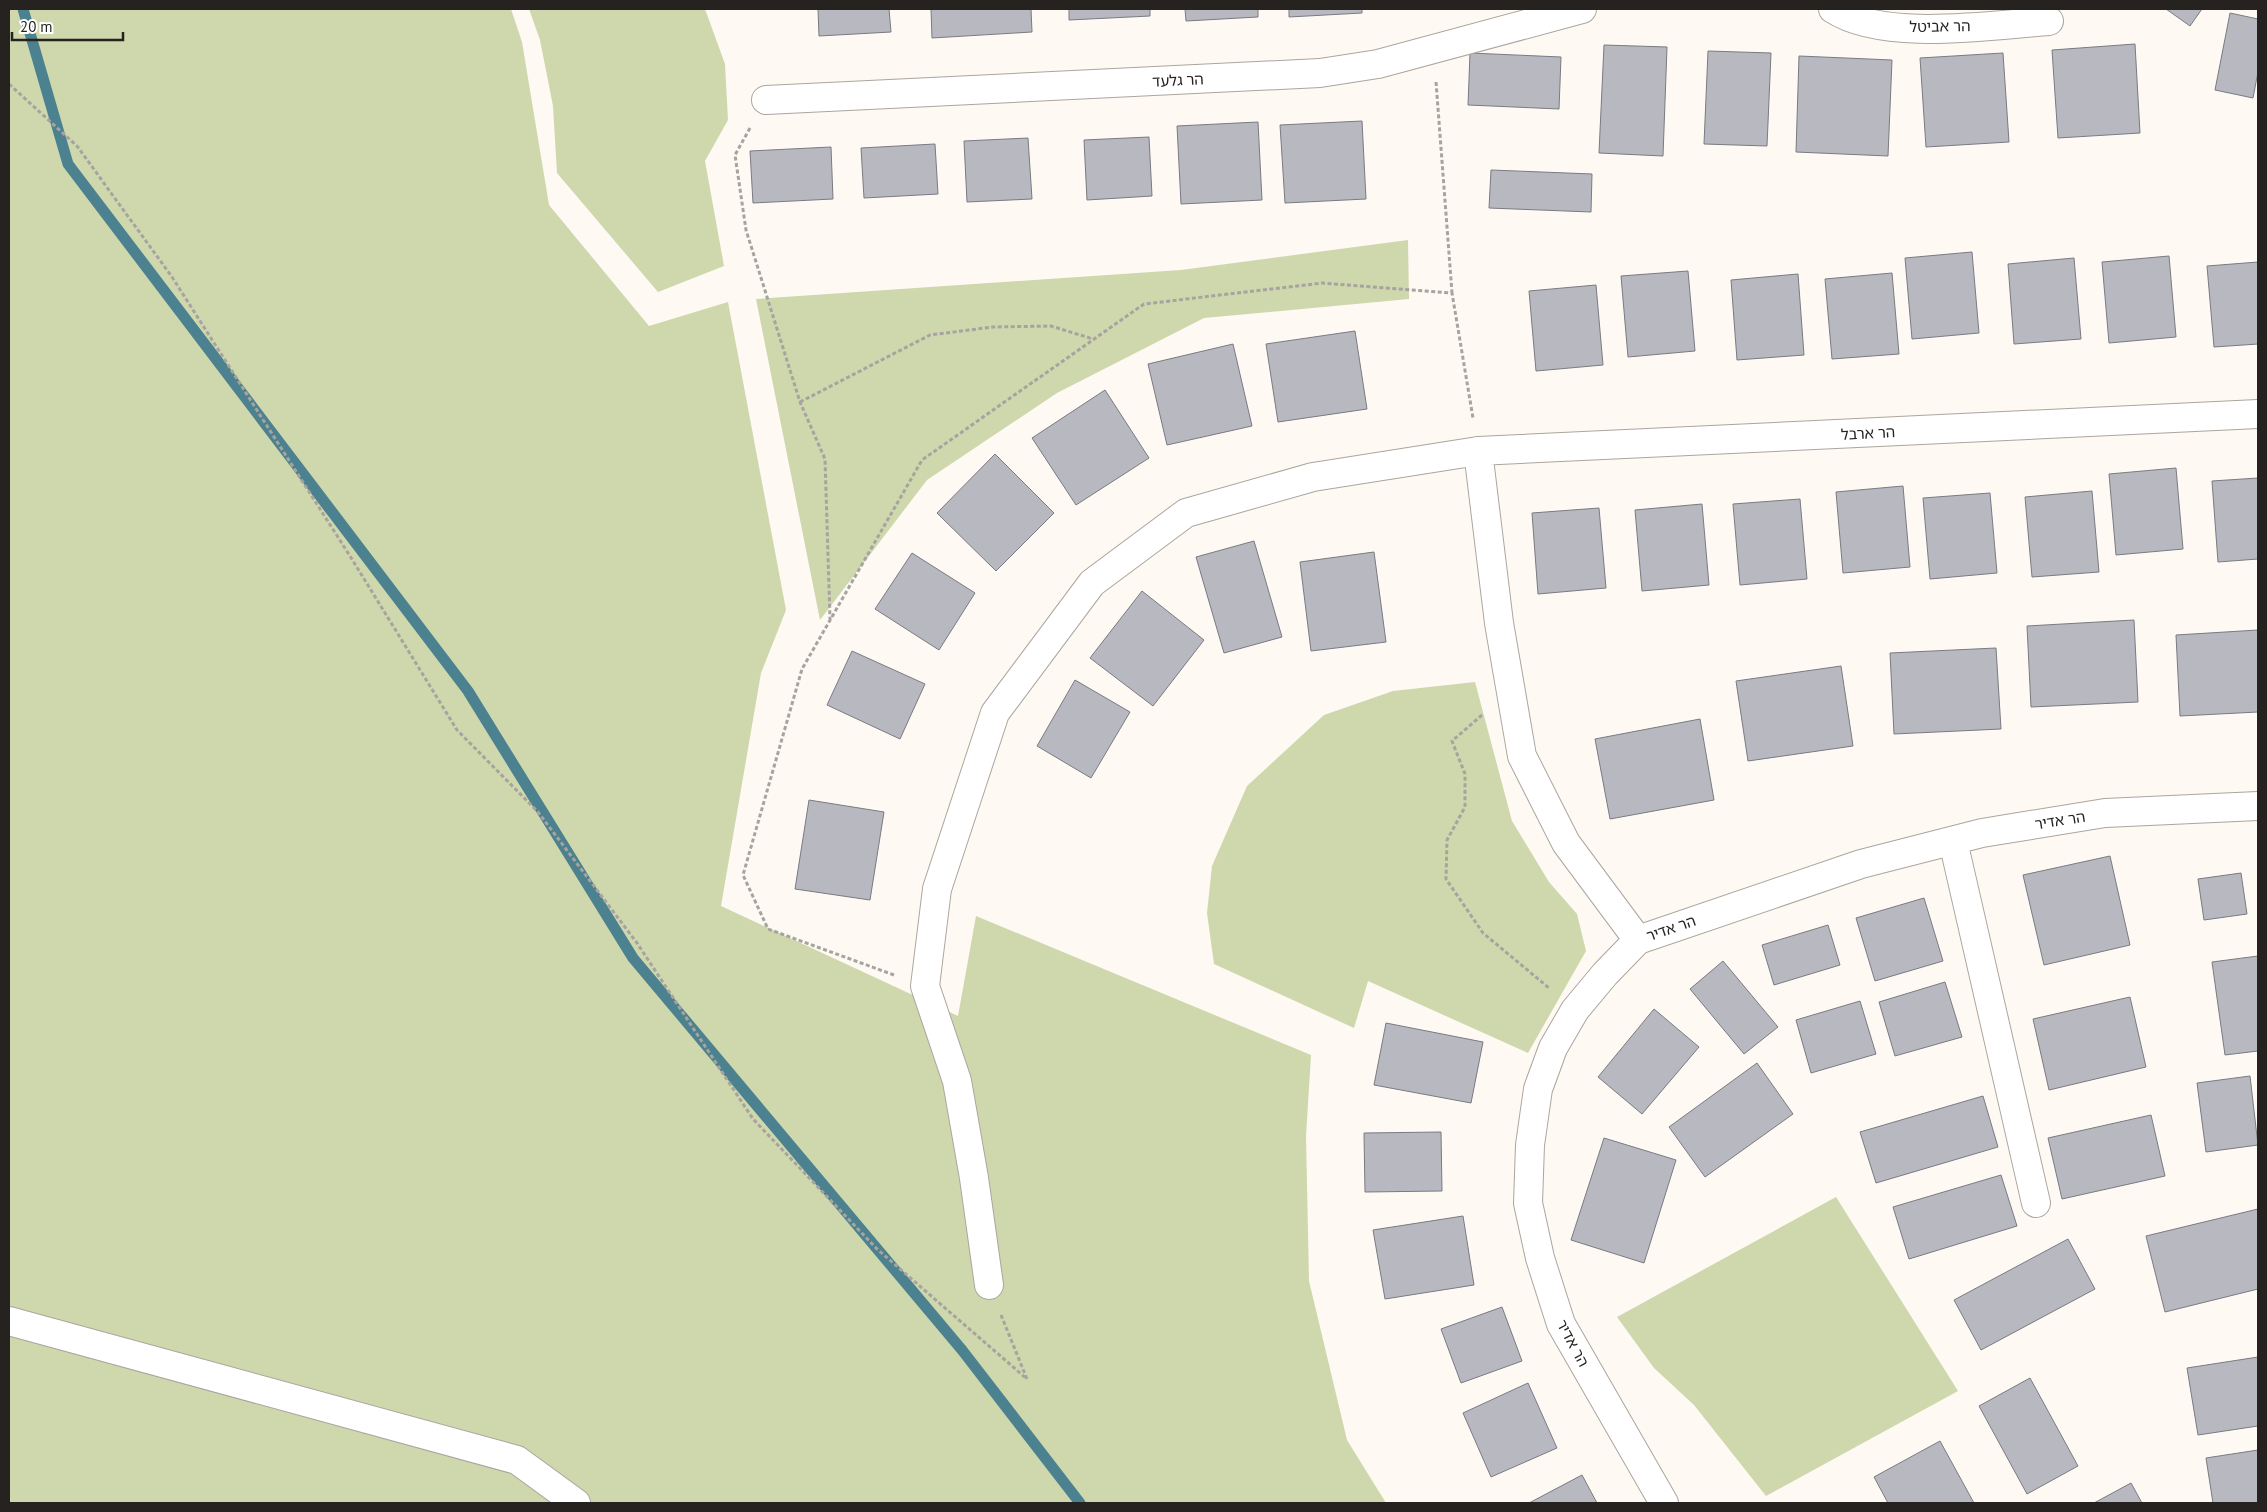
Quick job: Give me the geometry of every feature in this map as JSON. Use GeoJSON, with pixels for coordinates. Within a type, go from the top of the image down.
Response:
{"type":"FeatureCollection","features":[{"type":"Feature","properties":{"kind":"street","name":"הר גלעד"},"geometry":{"type":"LineString","coordinates":[[766,100],[1320,73],[1378,64],[1582,9]]}},
{"type":"Feature","properties":{"kind":"street","name":"הר אביטל"},"geometry":{"type":"LineString","coordinates":[[1833,9],[1844,16],[1887,26],[1930,29],[2049,21]]}},
{"type":"Feature","properties":{"kind":"street","name":"הר ארבל"},"geometry":{"type":"LineString","coordinates":[[925,986],[937,889],[995,713],[1092,583],[1186,513],[1312,477],[1478,451],[2258,414]]}},
{"type":"Feature","properties":{"kind":"street"},"geometry":{"type":"LineString","coordinates":[[1478,451],[1498,623],[1522,756],[1562,834],[1638,940]]}},
{"type":"Feature","properties":{"kind":"street","name":"הר אדיר"},"geometry":{"type":"LineString","coordinates":[[1664,1503],[1561,1324],[1540,1258],[1528,1203],[1530,1145],[1538,1089],[1553,1048],[1575,1010],[1638,940],[1861,864],[1982,833],[2105,813],[2258,806]]}},
{"type":"Feature","properties":{"kind":"street"},"geometry":{"type":"LineString","coordinates":[[1953,840],[2036,1203]]}},
{"type":"Feature","properties":{"kind":"street"},"geometry":{"type":"LineString","coordinates":[[925,986],[956,1081],[974,1178],[989,1284]]}},
{"type":"Feature","properties":{"kind":"street"},"geometry":{"type":"LineString","coordinates":[[9,1321],[516,1460],[576,1503]]}},
{"type":"Feature","properties":{"kind":"path"},"geometry":{"type":"LineString","coordinates":[[1434,50],[1452,293],[1478,451]]}},
{"type":"Feature","properties":{"kind":"path"},"geometry":{"type":"LineString","coordinates":[[9,84],[77,146],[172,277],[350,556],[457,730],[538,812],[632,935],[754,1119],[877,1249],[1026,1379],[989,1284]]}},
{"type":"Feature","properties":{"kind":"path"},"geometry":{"type":"LineString","coordinates":[[766,100],[735,155],[746,230],[800,402],[825,459],[830,619]]}},
{"type":"Feature","properties":{"kind":"path"},"geometry":{"type":"LineString","coordinates":[[925,986],[768,929],[743,875],[802,669],[922,460],[1144,304],[1322,283],[1452,293]]}},
{"type":"Feature","properties":{"kind":"path"},"geometry":{"type":"LineString","coordinates":[[800,402],[930,335],[993,327],[1051,326],[1094,339]]}},
{"type":"Feature","properties":{"kind":"path"},"geometry":{"type":"LineString","coordinates":[[1510,689],[1452,741],[1465,774],[1465,807],[1447,840],[1446,880],[1483,933],[1575,1010]]}},
{"type":"Feature","properties":{"kind":"green space"},"geometry":{"type":"Polygon","coordinates":[[[9,9],[511,9],[522,42],[549,205],[649,326],[728,302],[786,610],[761,673],[721,906],[958,1016],[976,916],[1311,1055],[1306,1136],[1309,1281],[1347,1440],[1386,1503],[9,1503],[9,9]]]}},
{"type":"Feature","properties":{"kind":"green space"},"geometry":{"type":"Polygon","coordinates":[[[529,9],[705,9],[725,64],[728,120],[705,161],[724,266],[658,292],[557,173],[553,106],[540,40],[529,9]]]}},
{"type":"Feature","properties":{"kind":"green space"},"geometry":{"type":"Polygon","coordinates":[[[1408,240],[1409,299],[1204,318],[1057,393],[927,480],[820,620],[756,299],[1181,270],[1408,240]]]}},
{"type":"Feature","properties":{"kind":"green space"},"geometry":{"type":"Polygon","coordinates":[[[1475,682],[1512,821],[1549,882],[1577,914],[1586,951],[1528,1053],[1368,981],[1354,1028],[1214,964],[1207,913],[1212,866],[1247,786],[1324,715],[1393,691],[1475,682]]]}},
{"type":"Feature","properties":{"kind":"green space"},"geometry":{"type":"Polygon","coordinates":[[[1836,1197],[1958,1391],[1766,1496],[1694,1405],[1654,1368],[1617,1317],[1836,1197]]]}},
{"type":"Feature","properties":{"kind":"building"},"geometry":{"type":"Polygon","coordinates":[[[818,9],[889,9],[891,32],[819,36],[818,9]]]}},
{"type":"Feature","properties":{"kind":"building"},"geometry":{"type":"Polygon","coordinates":[[[931,9],[1031,9],[1032,32],[932,38],[931,9]]]}},
{"type":"Feature","properties":{"kind":"building"},"geometry":{"type":"Polygon","coordinates":[[[1069,9],[1150,9],[1150,16],[1069,20],[1069,9]]]}},
{"type":"Feature","properties":{"kind":"building"},"geometry":{"type":"Polygon","coordinates":[[[1185,9],[1258,9],[1258,17],[1186,21],[1185,9]]]}},
{"type":"Feature","properties":{"kind":"building"},"geometry":{"type":"Polygon","coordinates":[[[1289,9],[1362,9],[1362,13],[1289,17],[1289,9]]]}},
{"type":"Feature","properties":{"kind":"building"},"geometry":{"type":"Polygon","coordinates":[[[2166,9],[2202,9],[2190,26],[2166,9]]]}},
{"type":"Feature","properties":{"kind":"building"},"geometry":{"type":"Polygon","coordinates":[[[2230,13],[2258,19],[2258,72],[2253,98],[2215,90],[2230,13]]]}},
{"type":"Feature","properties":{"kind":"building"},"geometry":{"type":"Polygon","coordinates":[[[2135,44],[2140,133],[2058,138],[2052,50],[2135,44]]]}},
{"type":"Feature","properties":{"kind":"building"},"geometry":{"type":"Polygon","coordinates":[[[1604,45],[1667,47],[1663,156],[1599,153],[1604,45]]]}},
{"type":"Feature","properties":{"kind":"building"},"geometry":{"type":"Polygon","coordinates":[[[1708,51],[1771,53],[1767,146],[1704,144],[1708,51]]]}},
{"type":"Feature","properties":{"kind":"building"},"geometry":{"type":"Polygon","coordinates":[[[1470,53],[1561,57],[1559,109],[1468,105],[1470,53]]]}},
{"type":"Feature","properties":{"kind":"building"},"geometry":{"type":"Polygon","coordinates":[[[2003,53],[2009,142],[1926,147],[1920,58],[2003,53]]]}},
{"type":"Feature","properties":{"kind":"building"},"geometry":{"type":"Polygon","coordinates":[[[1799,56],[1892,60],[1888,156],[1796,152],[1799,56]]]}},
{"type":"Feature","properties":{"kind":"building"},"geometry":{"type":"Polygon","coordinates":[[[1362,121],[1366,199],[1285,203],[1280,125],[1362,121]]]}},
{"type":"Feature","properties":{"kind":"building"},"geometry":{"type":"Polygon","coordinates":[[[1258,122],[1262,200],[1181,204],[1177,126],[1258,122]]]}},
{"type":"Feature","properties":{"kind":"building"},"geometry":{"type":"Polygon","coordinates":[[[1149,137],[1152,196],[1087,200],[1084,140],[1149,137]]]}},
{"type":"Feature","properties":{"kind":"building"},"geometry":{"type":"Polygon","coordinates":[[[1028,138],[1032,199],[967,202],[964,141],[1028,138]]]}},
{"type":"Feature","properties":{"kind":"building"},"geometry":{"type":"Polygon","coordinates":[[[935,144],[938,194],[864,198],[861,148],[935,144]]]}},
{"type":"Feature","properties":{"kind":"building"},"geometry":{"type":"Polygon","coordinates":[[[831,147],[833,199],[753,203],[750,151],[831,147]]]}},
{"type":"Feature","properties":{"kind":"building"},"geometry":{"type":"Polygon","coordinates":[[[1491,170],[1592,174],[1591,212],[1489,208],[1491,170]]]}},
{"type":"Feature","properties":{"kind":"building"},"geometry":{"type":"Polygon","coordinates":[[[1972,252],[1979,333],[1912,339],[1905,258],[1972,252]]]}},
{"type":"Feature","properties":{"kind":"building"},"geometry":{"type":"Polygon","coordinates":[[[2169,256],[2176,337],[2109,343],[2102,262],[2169,256]]]}},
{"type":"Feature","properties":{"kind":"building"},"geometry":{"type":"Polygon","coordinates":[[[2074,258],[2081,339],[2014,344],[2008,264],[2074,258]]]}},
{"type":"Feature","properties":{"kind":"building"},"geometry":{"type":"Polygon","coordinates":[[[2258,262],[2258,344],[2214,347],[2207,266],[2258,262]]]}},
{"type":"Feature","properties":{"kind":"building"},"geometry":{"type":"Polygon","coordinates":[[[1688,271],[1695,351],[1628,357],[1621,276],[1688,271]]]}},
{"type":"Feature","properties":{"kind":"building"},"geometry":{"type":"Polygon","coordinates":[[[1892,273],[1899,354],[1832,359],[1825,279],[1892,273]]]}},
{"type":"Feature","properties":{"kind":"building"},"geometry":{"type":"Polygon","coordinates":[[[1798,274],[1804,355],[1737,360],[1731,280],[1798,274]]]}},
{"type":"Feature","properties":{"kind":"building"},"geometry":{"type":"Polygon","coordinates":[[[1596,285],[1603,365],[1536,371],[1529,291],[1596,285]]]}},
{"type":"Feature","properties":{"kind":"building"},"geometry":{"type":"Polygon","coordinates":[[[1355,331],[1367,409],[1278,422],[1266,344],[1355,331]]]}},
{"type":"Feature","properties":{"kind":"building"},"geometry":{"type":"Polygon","coordinates":[[[1233,344],[1252,426],[1167,445],[1148,364],[1233,344]]]}},
{"type":"Feature","properties":{"kind":"building"},"geometry":{"type":"Polygon","coordinates":[[[1105,390],[1149,458],[1076,505],[1032,438],[1105,390]]]}},
{"type":"Feature","properties":{"kind":"building"},"geometry":{"type":"Polygon","coordinates":[[[995,454],[1054,513],[996,571],[937,513],[995,454]]]}},
{"type":"Feature","properties":{"kind":"building"},"geometry":{"type":"Polygon","coordinates":[[[2176,468],[2183,549],[2116,555],[2109,474],[2176,468]]]}},
{"type":"Feature","properties":{"kind":"building"},"geometry":{"type":"Polygon","coordinates":[[[2258,478],[2258,559],[2218,562],[2212,481],[2258,478]]]}},
{"type":"Feature","properties":{"kind":"building"},"geometry":{"type":"Polygon","coordinates":[[[1903,486],[1910,567],[1843,573],[1836,492],[1903,486]]]}},
{"type":"Feature","properties":{"kind":"building"},"geometry":{"type":"Polygon","coordinates":[[[2092,491],[2099,572],[2032,577],[2025,497],[2092,491]]]}},
{"type":"Feature","properties":{"kind":"building"},"geometry":{"type":"Polygon","coordinates":[[[1990,493],[1997,573],[1930,579],[1923,498],[1990,493]]]}},
{"type":"Feature","properties":{"kind":"building"},"geometry":{"type":"Polygon","coordinates":[[[1800,499],[1807,579],[1740,585],[1733,504],[1800,499]]]}},
{"type":"Feature","properties":{"kind":"building"},"geometry":{"type":"Polygon","coordinates":[[[1702,504],[1709,585],[1642,591],[1635,510],[1702,504]]]}},
{"type":"Feature","properties":{"kind":"building"},"geometry":{"type":"Polygon","coordinates":[[[1599,508],[1606,588],[1538,594],[1532,513],[1599,508]]]}},
{"type":"Feature","properties":{"kind":"building"},"geometry":{"type":"Polygon","coordinates":[[[1254,541],[1282,637],[1224,653],[1196,557],[1254,541]]]}},
{"type":"Feature","properties":{"kind":"building"},"geometry":{"type":"Polygon","coordinates":[[[1374,552],[1386,642],[1311,651],[1300,562],[1374,552]]]}},
{"type":"Feature","properties":{"kind":"building"},"geometry":{"type":"Polygon","coordinates":[[[912,553],[975,593],[939,650],[875,609],[912,553]]]}},
{"type":"Feature","properties":{"kind":"building"},"geometry":{"type":"Polygon","coordinates":[[[1142,591],[1204,640],[1153,706],[1090,658],[1142,591]]]}},
{"type":"Feature","properties":{"kind":"building"},"geometry":{"type":"Polygon","coordinates":[[[2134,620],[2138,702],[2031,707],[2027,626],[2134,620]]]}},
{"type":"Feature","properties":{"kind":"building"},"geometry":{"type":"Polygon","coordinates":[[[2258,630],[2258,712],[2180,716],[2176,635],[2258,630]]]}},
{"type":"Feature","properties":{"kind":"building"},"geometry":{"type":"Polygon","coordinates":[[[1996,648],[2001,729],[1894,734],[1890,653],[1996,648]]]}},
{"type":"Feature","properties":{"kind":"building"},"geometry":{"type":"Polygon","coordinates":[[[852,651],[925,684],[900,739],[827,705],[852,651]]]}},
{"type":"Feature","properties":{"kind":"building"},"geometry":{"type":"Polygon","coordinates":[[[1841,666],[1853,746],[1748,761],[1736,681],[1841,666]]]}},
{"type":"Feature","properties":{"kind":"building"},"geometry":{"type":"Polygon","coordinates":[[[1075,680],[1130,712],[1091,778],[1037,746],[1075,680]]]}},
{"type":"Feature","properties":{"kind":"building"},"geometry":{"type":"Polygon","coordinates":[[[1700,719],[1714,800],[1610,819],[1595,739],[1700,719]]]}},
{"type":"Feature","properties":{"kind":"building"},"geometry":{"type":"Polygon","coordinates":[[[809,800],[884,812],[870,900],[795,889],[809,800]]]}},
{"type":"Feature","properties":{"kind":"building"},"geometry":{"type":"Polygon","coordinates":[[[2110,856],[2130,945],[2044,965],[2023,875],[2110,856]]]}},
{"type":"Feature","properties":{"kind":"building"},"geometry":{"type":"Polygon","coordinates":[[[2241,873],[2247,914],[2204,920],[2198,879],[2241,873]]]}},
{"type":"Feature","properties":{"kind":"building"},"geometry":{"type":"Polygon","coordinates":[[[1924,898],[1943,961],[1875,981],[1856,918],[1924,898]]]}},
{"type":"Feature","properties":{"kind":"building"},"geometry":{"type":"Polygon","coordinates":[[[1828,925],[1840,965],[1774,985],[1762,945],[1828,925]]]}},
{"type":"Feature","properties":{"kind":"building"},"geometry":{"type":"Polygon","coordinates":[[[2258,956],[2258,1051],[2225,1055],[2212,962],[2258,956]]]}},
{"type":"Feature","properties":{"kind":"building"},"geometry":{"type":"Polygon","coordinates":[[[1723,961],[1778,1027],[1744,1054],[1690,989],[1723,961]]]}},
{"type":"Feature","properties":{"kind":"building"},"geometry":{"type":"Polygon","coordinates":[[[1945,982],[1962,1037],[1895,1056],[1879,1002],[1945,982]]]}},
{"type":"Feature","properties":{"kind":"building"},"geometry":{"type":"Polygon","coordinates":[[[2130,997],[2146,1067],[2049,1090],[2033,1019],[2130,997]]]}},
{"type":"Feature","properties":{"kind":"building"},"geometry":{"type":"Polygon","coordinates":[[[1860,1001],[1876,1054],[1811,1073],[1796,1020],[1860,1001]]]}},
{"type":"Feature","properties":{"kind":"building"},"geometry":{"type":"Polygon","coordinates":[[[1654,1009],[1699,1047],[1642,1114],[1598,1077],[1654,1009]]]}},
{"type":"Feature","properties":{"kind":"building"},"geometry":{"type":"Polygon","coordinates":[[[1386,1023],[1483,1042],[1471,1103],[1374,1085],[1386,1023]]]}},
{"type":"Feature","properties":{"kind":"building"},"geometry":{"type":"Polygon","coordinates":[[[1757,1063],[1793,1114],[1705,1177],[1669,1127],[1757,1063]]]}},
{"type":"Feature","properties":{"kind":"building"},"geometry":{"type":"Polygon","coordinates":[[[2250,1076],[2258,1145],[2206,1152],[2197,1083],[2250,1076]]]}},
{"type":"Feature","properties":{"kind":"building"},"geometry":{"type":"Polygon","coordinates":[[[1983,1096],[1998,1147],[1876,1183],[1860,1132],[1983,1096]]]}},
{"type":"Feature","properties":{"kind":"building"},"geometry":{"type":"Polygon","coordinates":[[[2151,1115],[2165,1176],[2062,1199],[2048,1138],[2151,1115]]]}},
{"type":"Feature","properties":{"kind":"building"},"geometry":{"type":"Polygon","coordinates":[[[1441,1132],[1442,1191],[1365,1192],[1364,1133],[1441,1132]]]}},
{"type":"Feature","properties":{"kind":"building"},"geometry":{"type":"Polygon","coordinates":[[[1604,1138],[1676,1160],[1644,1263],[1571,1240],[1604,1138]]]}},
{"type":"Feature","properties":{"kind":"building"},"geometry":{"type":"Polygon","coordinates":[[[2001,1175],[2017,1226],[1909,1259],[1893,1207],[2001,1175]]]}},
{"type":"Feature","properties":{"kind":"building"},"geometry":{"type":"Polygon","coordinates":[[[2258,1209],[2258,1289],[2165,1312],[2146,1236],[2258,1209]]]}},
{"type":"Feature","properties":{"kind":"building"},"geometry":{"type":"Polygon","coordinates":[[[1463,1216],[1474,1285],[1385,1299],[1373,1230],[1463,1216]]]}},
{"type":"Feature","properties":{"kind":"building"},"geometry":{"type":"Polygon","coordinates":[[[2068,1239],[2095,1289],[1981,1350],[1954,1300],[2068,1239]]]}},
{"type":"Feature","properties":{"kind":"building"},"geometry":{"type":"Polygon","coordinates":[[[1502,1307],[1522,1361],[1461,1383],[1441,1329],[1502,1307]]]}},
{"type":"Feature","properties":{"kind":"building"},"geometry":{"type":"Polygon","coordinates":[[[2258,1357],[2258,1426],[2198,1435],[2187,1368],[2258,1357]]]}},
{"type":"Feature","properties":{"kind":"building"},"geometry":{"type":"Polygon","coordinates":[[[2030,1378],[2078,1466],[2027,1494],[1979,1406],[2030,1378]]]}},
{"type":"Feature","properties":{"kind":"building"},"geometry":{"type":"Polygon","coordinates":[[[1528,1383],[1557,1448],[1491,1477],[1463,1413],[1528,1383]]]}},
{"type":"Feature","properties":{"kind":"building"},"geometry":{"type":"Polygon","coordinates":[[[1940,1441],[1974,1503],[1888,1503],[1874,1477],[1940,1441]]]}},
{"type":"Feature","properties":{"kind":"building"},"geometry":{"type":"Polygon","coordinates":[[[2258,1450],[2258,1503],[2213,1503],[2206,1458],[2258,1450]]]}},
{"type":"Feature","properties":{"kind":"building"},"geometry":{"type":"Polygon","coordinates":[[[1582,1475],[1597,1503],[1529,1503],[1582,1475]]]}},
{"type":"Feature","properties":{"kind":"building"},"geometry":{"type":"Polygon","coordinates":[[[2131,1483],[2142,1503],[2094,1503],[2131,1483]]]}},
{"type":"Feature","properties":{"kind":"waterway"},"geometry":{"type":"LineString","coordinates":[[23,9],[68,164],[468,691],[633,958],[962,1350],[1080,1503]]}}]}
